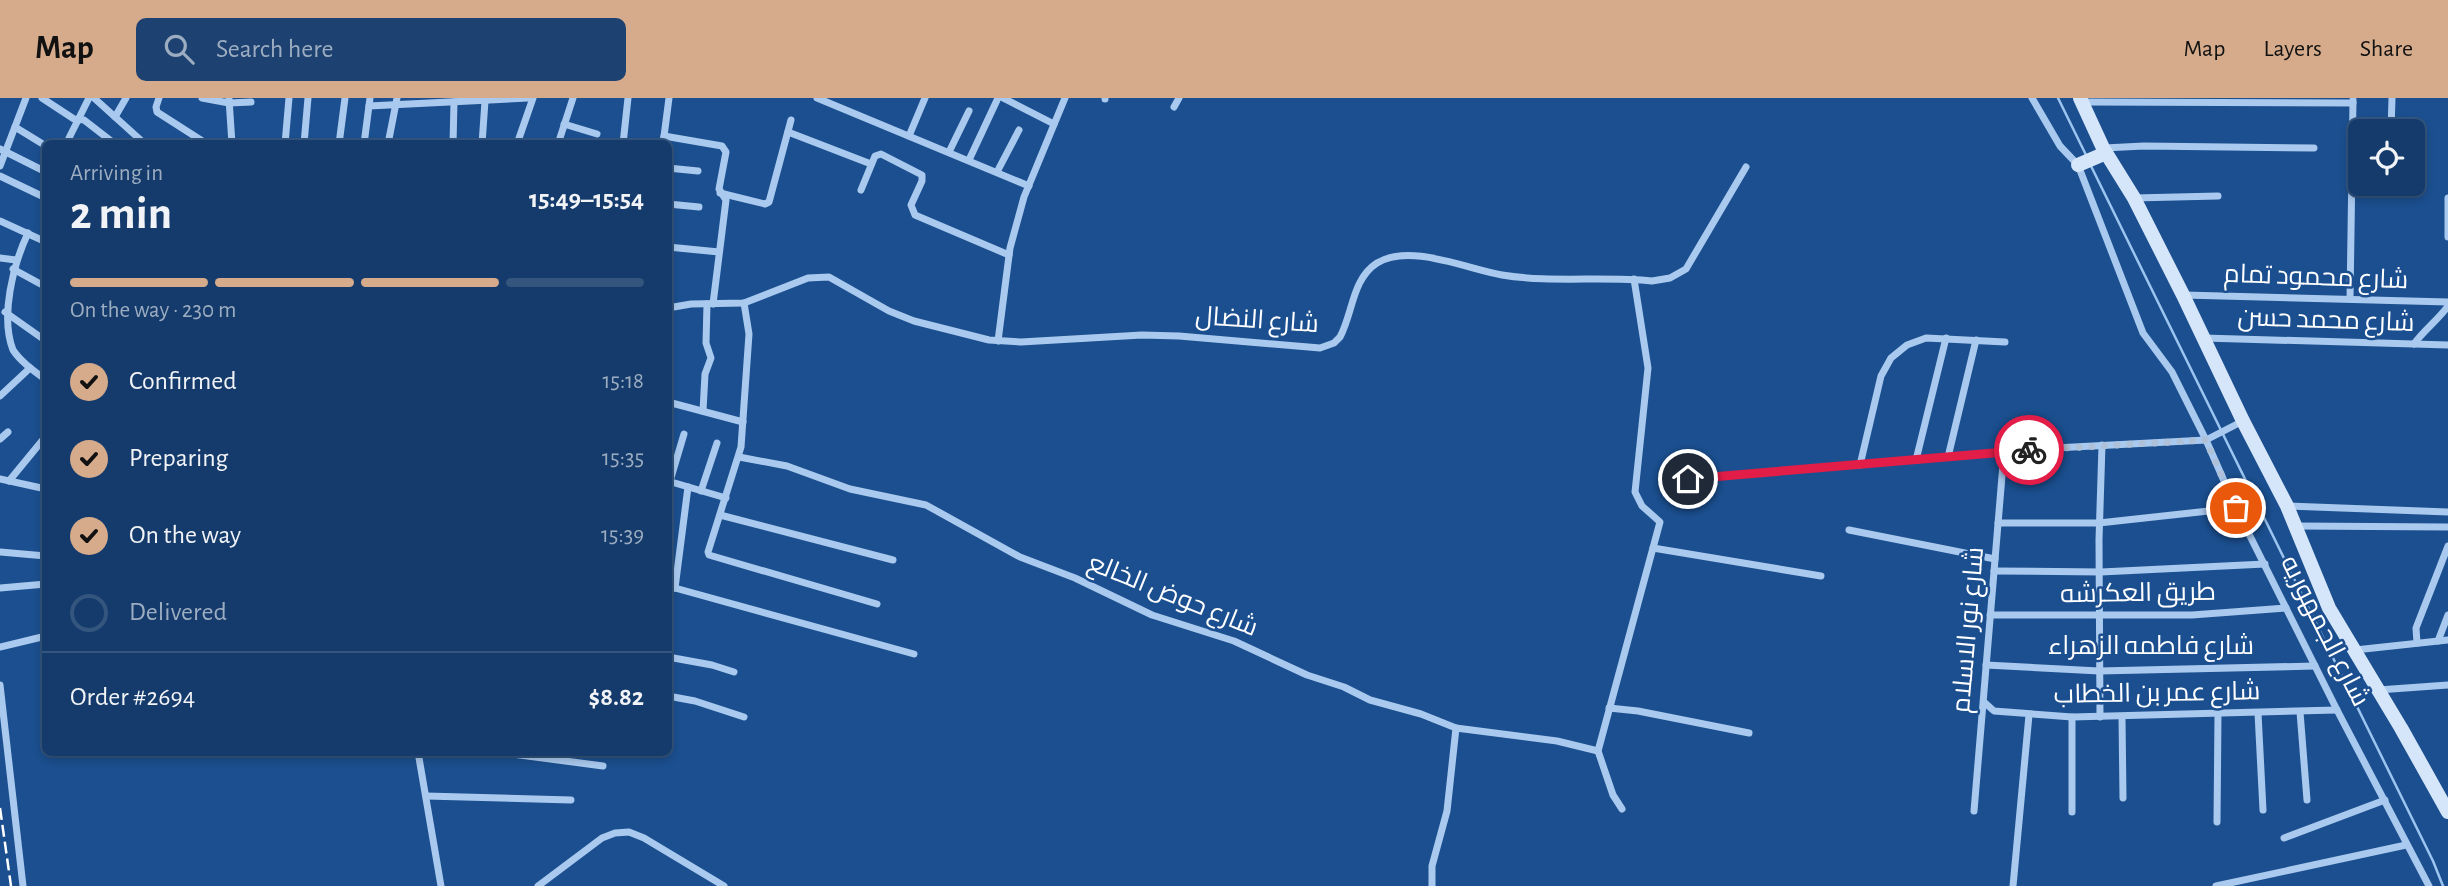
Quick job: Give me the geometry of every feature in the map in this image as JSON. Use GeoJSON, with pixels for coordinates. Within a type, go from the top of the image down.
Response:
{"type":"FeatureCollection","features":[{"type":"Feature","properties":{"kind":"street"},"geometry":{"type":"LineString","coordinates":[[0,166],[3,151],[25,100],[13,98]]}},
{"type":"Feature","properties":{"kind":"street"},"geometry":{"type":"LineString","coordinates":[[42,98],[72,118],[84,120],[109,140]]}},
{"type":"Feature","properties":{"kind":"street"},"geometry":{"type":"LineString","coordinates":[[69,138],[92,98],[104,101],[115,117],[141,140]]}},
{"type":"Feature","properties":{"kind":"street"},"geometry":{"type":"LineString","coordinates":[[115,117],[126,98]]}},
{"type":"Feature","properties":{"kind":"street"},"geometry":{"type":"LineString","coordinates":[[159,98],[157,112],[201,140]]}},
{"type":"Feature","properties":{"kind":"street"},"geometry":{"type":"LineString","coordinates":[[202,98],[251,102]]}},
{"type":"Feature","properties":{"kind":"street"},"geometry":{"type":"LineString","coordinates":[[285,140],[289,98]]}},
{"type":"Feature","properties":{"kind":"street"},"geometry":{"type":"LineString","coordinates":[[304,140],[308,98]]}},
{"type":"Feature","properties":{"kind":"street"},"geometry":{"type":"LineString","coordinates":[[340,140],[345,98]]}},
{"type":"Feature","properties":{"kind":"street"},"geometry":{"type":"LineString","coordinates":[[364,140],[369,102],[454,102],[527,98]]}},
{"type":"Feature","properties":{"kind":"street"},"geometry":{"type":"LineString","coordinates":[[518,140],[533,98]]}},
{"type":"Feature","properties":{"kind":"street"},"geometry":{"type":"LineString","coordinates":[[559,140],[573,98]]}},
{"type":"Feature","properties":{"kind":"street"},"geometry":{"type":"LineString","coordinates":[[623,140],[628,98]]}},
{"type":"Feature","properties":{"kind":"street"},"geometry":{"type":"LineString","coordinates":[[663,140],[669,98]]}},
{"type":"Feature","properties":{"kind":"street"},"geometry":{"type":"LineString","coordinates":[[817,98],[1029,186]]}},
{"type":"Feature","properties":{"kind":"street"},"geometry":{"type":"LineString","coordinates":[[909,136],[925,98]]}},
{"type":"Feature","properties":{"kind":"street"},"geometry":{"type":"LineString","coordinates":[[969,160],[1001,98],[1055,124]]}},
{"type":"Feature","properties":{"kind":"street"},"geometry":{"type":"LineString","coordinates":[[998,341],[1009,255],[1024,197],[1065,98]]}},
{"type":"Feature","properties":{"kind":"street"},"geometry":{"type":"LineString","coordinates":[[1174,107],[1179,98]]}},
{"type":"Feature","properties":{"kind":"street","name":"شارع الجمهوريه"},"geometry":{"type":"LineString","coordinates":[[2032,98],[2060,146],[2081,164],[2143,333],[2172,372],[2236,508],[2429,886]]}},
{"type":"Feature","properties":{"kind":"street"},"geometry":{"type":"LineString","coordinates":[[2391,119],[2392,98]]}},
{"type":"Feature","properties":{"kind":"street"},"geometry":{"type":"LineString","coordinates":[[229,100],[232,140]]}},
{"type":"Feature","properties":{"kind":"street"},"geometry":{"type":"LineString","coordinates":[[2081,100],[2353,100],[2350,299]]}},
{"type":"Feature","properties":{"kind":"street","name":"شارع الجمهوريه"},"geometry":{"type":"LineString","coordinates":[[2081,100],[2103,152],[2133,198],[2204,338],[2237,424],[2287,506],[2329,608],[2448,812]]}},
{"type":"Feature","properties":{"kind":"street"},"geometry":{"type":"LineString","coordinates":[[389,140],[396,101]]}},
{"type":"Feature","properties":{"kind":"street"},"geometry":{"type":"LineString","coordinates":[[482,140],[485,101]]}},
{"type":"Feature","properties":{"kind":"street"},"geometry":{"type":"LineString","coordinates":[[453,140],[454,102]]}},
{"type":"Feature","properties":{"kind":"street"},"geometry":{"type":"LineString","coordinates":[[949,152],[969,111]]}},
{"type":"Feature","properties":{"kind":"street"},"geometry":{"type":"LineString","coordinates":[[719,193],[765,204],[769,202],[791,120]]}},
{"type":"Feature","properties":{"kind":"street"},"geometry":{"type":"LineString","coordinates":[[564,124],[597,134]]}},
{"type":"Feature","properties":{"kind":"street"},"geometry":{"type":"LineString","coordinates":[[15,128],[42,144]]}},
{"type":"Feature","properties":{"kind":"street"},"geometry":{"type":"LineString","coordinates":[[997,172],[1019,130]]}},
{"type":"Feature","properties":{"kind":"street"},"geometry":{"type":"LineString","coordinates":[[788,132],[871,164]]}},
{"type":"Feature","properties":{"kind":"street"},"geometry":{"type":"LineString","coordinates":[[672,141],[724,148],[726,154],[719,193]]}},
{"type":"Feature","properties":{"kind":"street"},"geometry":{"type":"LineString","coordinates":[[2081,164],[2103,152],[2144,146],[2314,148]]}},
{"type":"Feature","properties":{"kind":"street"},"geometry":{"type":"LineString","coordinates":[[3,151],[42,170]]}},
{"type":"Feature","properties":{"kind":"street"},"geometry":{"type":"LineString","coordinates":[[861,190],[874,156],[879,153],[922,177],[911,205],[915,215],[1009,255]]}},
{"type":"Feature","properties":{"kind":"street","name":"شارع النضال"},"geometry":{"type":"LineString","coordinates":[[672,308],[744,303],[808,278],[829,277],[889,311],[914,321],[998,341],[1142,335],[1320,348],[1340,337],[1362,278],[1379,262],[1402,255],[1503,275],[1652,281],[1670,278],[1686,269],[1745,167]]}},
{"type":"Feature","properties":{"kind":"street"},"geometry":{"type":"LineString","coordinates":[[672,168],[698,171]]}},
{"type":"Feature","properties":{"kind":"street"},"geometry":{"type":"LineString","coordinates":[[0,176],[42,196]]}},
{"type":"Feature","properties":{"kind":"street"},"geometry":{"type":"LineString","coordinates":[[703,411],[705,374],[711,358],[706,343],[710,304],[726,200],[719,193]]}},
{"type":"Feature","properties":{"kind":"street"},"geometry":{"type":"LineString","coordinates":[[2133,198],[2218,196]]}},
{"type":"Feature","properties":{"kind":"street"},"geometry":{"type":"LineString","coordinates":[[2448,198],[2448,237]]}},
{"type":"Feature","properties":{"kind":"street"},"geometry":{"type":"LineString","coordinates":[[672,204],[699,207]]}},
{"type":"Feature","properties":{"kind":"street"},"geometry":{"type":"LineString","coordinates":[[0,220],[42,240]]}},
{"type":"Feature","properties":{"kind":"street"},"geometry":{"type":"LineString","coordinates":[[28,233],[3,294],[3,329],[15,353],[42,377]]}},
{"type":"Feature","properties":{"kind":"street"},"geometry":{"type":"LineString","coordinates":[[672,247],[719,252]]}},
{"type":"Feature","properties":{"kind":"street"},"geometry":{"type":"LineString","coordinates":[[0,258],[42,284]]}},
{"type":"Feature","properties":{"kind":"street"},"geometry":{"type":"LineString","coordinates":[[1622,809],[1613,795],[1598,751],[1660,522],[1642,506],[1635,492],[1648,368],[1634,279]]}},
{"type":"Feature","properties":{"kind":"street","name":"شارع محمود تمام"},"geometry":{"type":"LineString","coordinates":[[2183,295],[2448,304]]}},
{"type":"Feature","properties":{"kind":"street"},"geometry":{"type":"LineString","coordinates":[[744,303],[749,334],[739,457],[708,552],[710,556],[877,604]]}},
{"type":"Feature","properties":{"kind":"street"},"geometry":{"type":"LineString","coordinates":[[2414,344],[2448,304]]}},
{"type":"Feature","properties":{"kind":"street"},"geometry":{"type":"LineString","coordinates":[[5,312],[42,338]]}},
{"type":"Feature","properties":{"kind":"street"},"geometry":{"type":"LineString","coordinates":[[1860,465],[1881,376],[1891,358],[1907,345],[1926,338],[2005,342]]}},
{"type":"Feature","properties":{"kind":"street"},"geometry":{"type":"LineString","coordinates":[[1916,460],[1947,338]]}},
{"type":"Feature","properties":{"kind":"street","name":"شارع محمد حسن"},"geometry":{"type":"LineString","coordinates":[[2204,338],[2448,345]]}},
{"type":"Feature","properties":{"kind":"street"},"geometry":{"type":"LineString","coordinates":[[1948,457],[1976,340]]}},
{"type":"Feature","properties":{"kind":"street"},"geometry":{"type":"LineString","coordinates":[[0,396],[30,368]]}},
{"type":"Feature","properties":{"kind":"street"},"geometry":{"type":"LineString","coordinates":[[672,402],[743,422]]}},
{"type":"Feature","properties":{"kind":"street"},"geometry":{"type":"LineString","coordinates":[[1688,479],[2004,452],[2206,440],[2237,424]]}},
{"type":"Feature","properties":{"kind":"street"},"geometry":{"type":"LineString","coordinates":[[0,439],[8,432]]}},
{"type":"Feature","properties":{"kind":"street"},"geometry":{"type":"LineString","coordinates":[[672,472],[684,434]]}},
{"type":"Feature","properties":{"kind":"street"},"geometry":{"type":"LineString","coordinates":[[702,491],[717,443]]}},
{"type":"Feature","properties":{"kind":"street"},"geometry":{"type":"LineString","coordinates":[[2100,717],[2099,523],[2102,445]]}},
{"type":"Feature","properties":{"kind":"street"},"geometry":{"type":"LineString","coordinates":[[9,481],[42,447]]}},
{"type":"Feature","properties":{"kind":"street","name":"شارع نور الاسلام"},"geometry":{"type":"LineString","coordinates":[[1974,811],[2004,452]]}},
{"type":"Feature","properties":{"kind":"street","name":"شارع حوض الخالع"},"geometry":{"type":"LineString","coordinates":[[739,457],[787,466],[858,491],[926,505],[1020,557],[1074,578],[1152,615],[1234,640],[1316,679],[1344,687],[1370,700],[1421,714],[1457,728],[1557,741],[1598,751]]}},
{"type":"Feature","properties":{"kind":"street"},"geometry":{"type":"LineString","coordinates":[[0,479],[42,488]]}},
{"type":"Feature","properties":{"kind":"street"},"geometry":{"type":"LineString","coordinates":[[672,482],[726,498]]}},
{"type":"Feature","properties":{"kind":"street"},"geometry":{"type":"LineString","coordinates":[[688,487],[672,589],[914,654]]}},
{"type":"Feature","properties":{"kind":"street"},"geometry":{"type":"LineString","coordinates":[[2287,506],[2448,512]]}},
{"type":"Feature","properties":{"kind":"street"},"geometry":{"type":"LineString","coordinates":[[1998,523],[2099,523],[2236,508]]}},
{"type":"Feature","properties":{"kind":"street"},"geometry":{"type":"LineString","coordinates":[[720,515],[892,560]]}},
{"type":"Feature","properties":{"kind":"street"},"geometry":{"type":"LineString","coordinates":[[2296,526],[2448,527]]}},
{"type":"Feature","properties":{"kind":"street"},"geometry":{"type":"LineString","coordinates":[[1849,530],[1995,559]]}},
{"type":"Feature","properties":{"kind":"street"},"geometry":{"type":"LineString","coordinates":[[2417,643],[2416,628],[2448,546]]}},
{"type":"Feature","properties":{"kind":"street"},"geometry":{"type":"LineString","coordinates":[[1653,548],[1821,576]]}},
{"type":"Feature","properties":{"kind":"street"},"geometry":{"type":"LineString","coordinates":[[0,552],[42,556]]}},
{"type":"Feature","properties":{"kind":"street"},"geometry":{"type":"LineString","coordinates":[[1994,571],[2184,570],[2264,564]]}},
{"type":"Feature","properties":{"kind":"street"},"geometry":{"type":"LineString","coordinates":[[0,587],[42,584]]}},
{"type":"Feature","properties":{"kind":"street","name":"طريق العكرشه"},"geometry":{"type":"LineString","coordinates":[[1990,615],[2192,615],[2286,608]]}},
{"type":"Feature","properties":{"kind":"street"},"geometry":{"type":"LineString","coordinates":[[2438,641],[2448,615]]}},
{"type":"Feature","properties":{"kind":"street"},"geometry":{"type":"LineString","coordinates":[[0,647],[42,637]]}},
{"type":"Feature","properties":{"kind":"street"},"geometry":{"type":"LineString","coordinates":[[2353,650],[2448,640]]}},
{"type":"Feature","properties":{"kind":"street"},"geometry":{"type":"LineString","coordinates":[[672,657],[689,659],[734,672]]}},
{"type":"Feature","properties":{"kind":"street","name":"شارع فاطمه الزهراء"},"geometry":{"type":"LineString","coordinates":[[1986,665],[2099,671],[2315,666]]}},
{"type":"Feature","properties":{"kind":"street"},"geometry":{"type":"LineString","coordinates":[[0,685],[23,886]]}},
{"type":"Feature","properties":{"kind":"street"},"geometry":{"type":"LineString","coordinates":[[2377,690],[2448,685]]}},
{"type":"Feature","properties":{"kind":"street"},"geometry":{"type":"LineString","coordinates":[[672,697],[695,701],[744,717]]}},
{"type":"Feature","properties":{"kind":"street","name":"شارع عمر بن الخطاب"},"geometry":{"type":"LineString","coordinates":[[1983,701],[1994,711],[2072,717],[2337,710]]}},
{"type":"Feature","properties":{"kind":"street"},"geometry":{"type":"LineString","coordinates":[[1609,708],[1638,711],[1749,733]]}},
{"type":"Feature","properties":{"kind":"street"},"geometry":{"type":"LineString","coordinates":[[2300,712],[2307,800]]}},
{"type":"Feature","properties":{"kind":"street"},"geometry":{"type":"LineString","coordinates":[[2258,713],[2263,810]]}},
{"type":"Feature","properties":{"kind":"street"},"geometry":{"type":"LineString","coordinates":[[2217,822],[2218,714]]}},
{"type":"Feature","properties":{"kind":"street"},"geometry":{"type":"LineString","coordinates":[[2012,886],[2029,715]]}},
{"type":"Feature","properties":{"kind":"street"},"geometry":{"type":"LineString","coordinates":[[2072,717],[2072,812]]}},
{"type":"Feature","properties":{"kind":"street"},"geometry":{"type":"LineString","coordinates":[[2122,717],[2123,798]]}},
{"type":"Feature","properties":{"kind":"street"},"geometry":{"type":"LineString","coordinates":[[1432,886],[1432,866],[1447,811],[1457,728]]}},
{"type":"Feature","properties":{"kind":"street"},"geometry":{"type":"LineString","coordinates":[[419,756],[441,886]]}},
{"type":"Feature","properties":{"kind":"street"},"geometry":{"type":"LineString","coordinates":[[527,756],[603,766]]}},
{"type":"Feature","properties":{"kind":"street"},"geometry":{"type":"LineString","coordinates":[[426,796],[571,800]]}},
{"type":"Feature","properties":{"kind":"street"},"geometry":{"type":"LineString","coordinates":[[2284,838],[2385,800]]}},
{"type":"Feature","properties":{"kind":"street"},"geometry":{"type":"LineString","coordinates":[[538,886],[602,838],[629,832],[645,838],[724,886]]}},
{"type":"Feature","properties":{"kind":"street"},"geometry":{"type":"LineString","coordinates":[[2217,886],[2406,845]]}},
{"type":"Feature","properties":{"kind":"waterway"},"geometry":{"type":"LineString","coordinates":[[2058,98],[2087,157]]}},
{"type":"Feature","properties":{"kind":"waterway"},"geometry":{"type":"LineString","coordinates":[[2091,166],[2443,886]]}},
{"type":"Feature","properties":{"kind":"railway"},"geometry":{"type":"LineString","coordinates":[[0,808],[11,886]]}},
{"type":"Feature","properties":{"kind":"way so far"},"geometry":{"type":"LineString","coordinates":[[2029,450],[2206,440],[2236,508]]}},
{"type":"Feature","properties":{"kind":"route"},"geometry":{"type":"LineString","coordinates":[[1688,479],[2029,450]]}}]}
